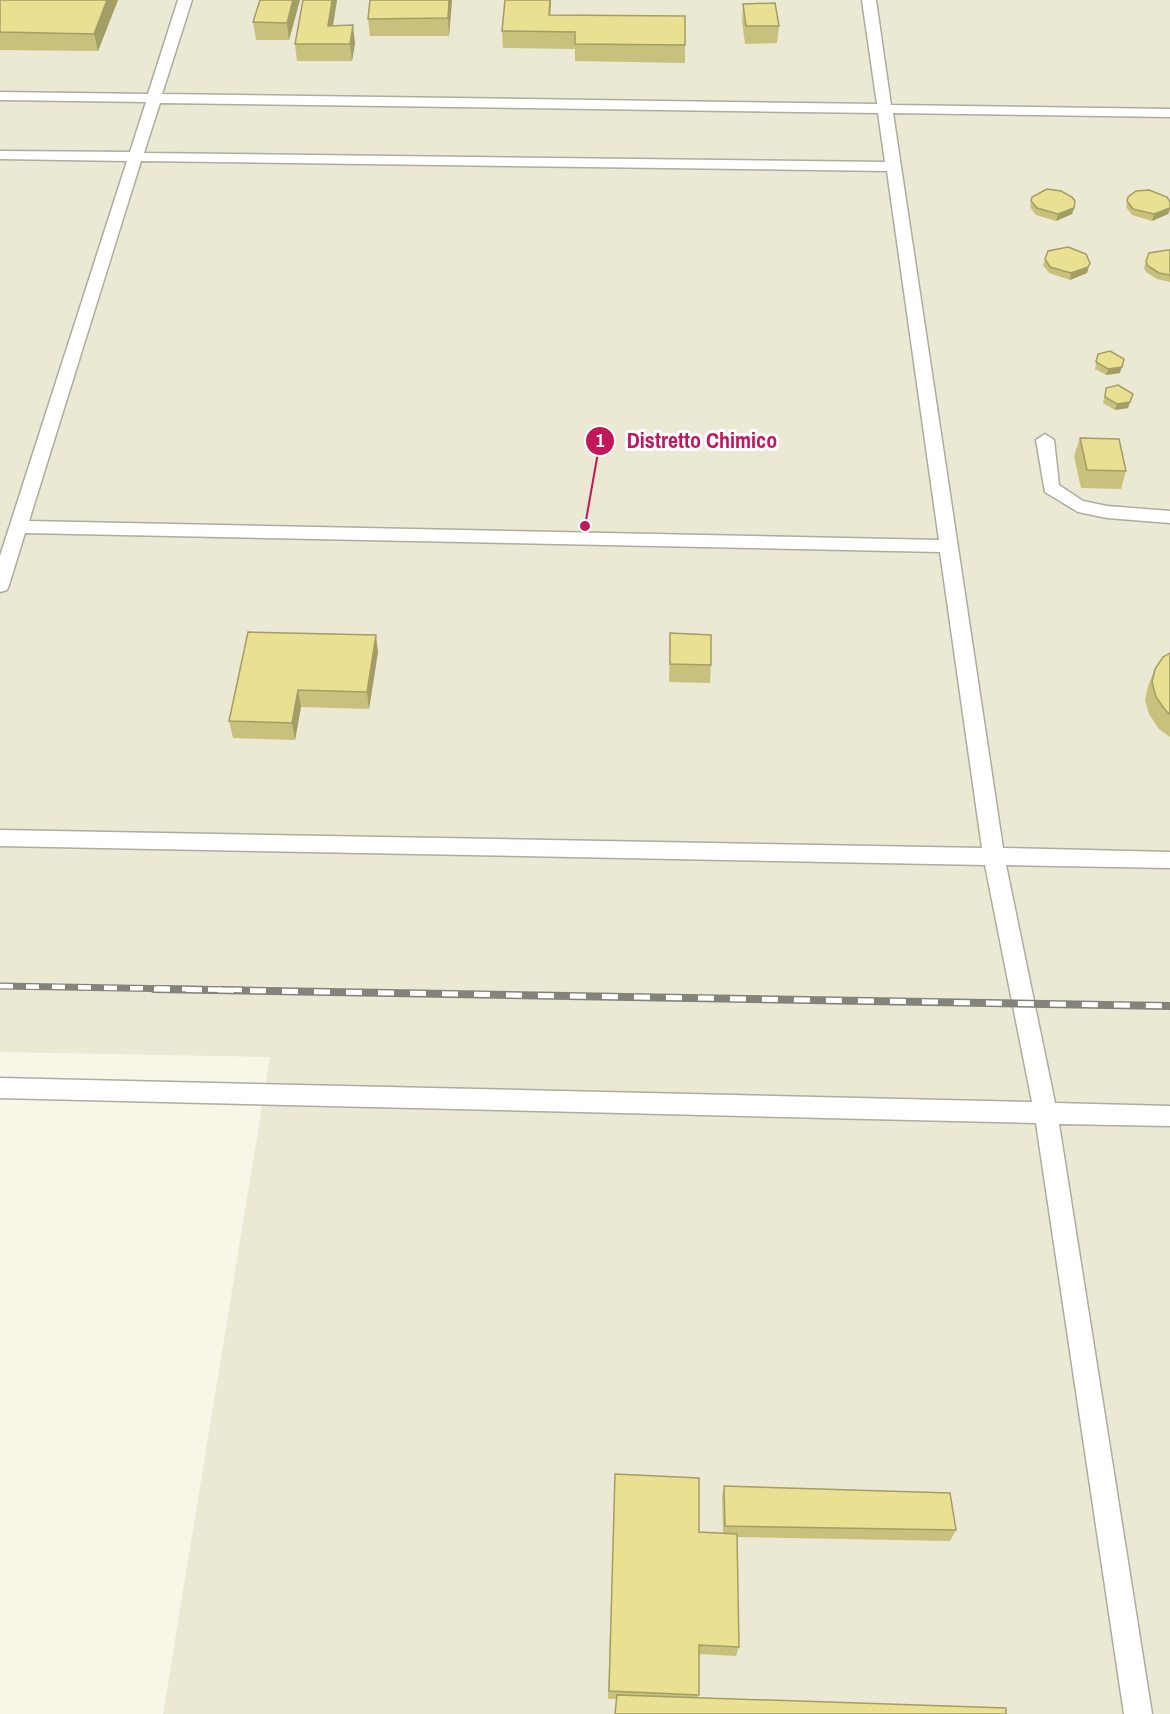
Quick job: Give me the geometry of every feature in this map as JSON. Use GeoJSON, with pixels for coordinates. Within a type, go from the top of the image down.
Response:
{"type":"FeatureCollection","features":[{"type":"Feature","properties":{"kind":"lane"},"geometry":{"type":"LineString","coordinates":[[0,585],[185,0]]}},
{"type":"Feature","properties":{"kind":"lane"},"geometry":{"type":"LineString","coordinates":[[869,0],[994,857],[1046,1114],[1138,1714]]}},
{"type":"Feature","properties":{"kind":"lane"},"geometry":{"type":"LineString","coordinates":[[0,96],[1170,113]]}},
{"type":"Feature","properties":{"kind":"lane"},"geometry":{"type":"LineString","coordinates":[[0,155],[892,167]]}},
{"type":"Feature","properties":{"kind":"lane"},"geometry":{"type":"LineString","coordinates":[[1045,440],[1051,488],[1078,506],[1107,512],[1170,517]]}},
{"type":"Feature","properties":{"kind":"lane"},"geometry":{"type":"LineString","coordinates":[[18,527],[948,546]]}},
{"type":"Feature","properties":{"kind":"lane"},"geometry":{"type":"LineString","coordinates":[[0,838],[1170,860]]}},
{"type":"Feature","properties":{"kind":"lane"},"geometry":{"type":"LineString","coordinates":[[0,1088],[1170,1116]]}},
{"type":"Feature","properties":{"kind":"shaded area"},"geometry":{"type":"Polygon","coordinates":[[[0,0],[1170,0],[1170,1714],[163,1714],[270,1057],[0,1052],[0,0]]]}},
{"type":"Feature","properties":{"kind":"building"},"geometry":{"type":"Polygon","coordinates":[[[0,0],[107,0],[94,34],[0,32],[0,0]]]}},
{"type":"Feature","properties":{"kind":"building"},"geometry":{"type":"Polygon","coordinates":[[[260,0],[293,0],[287,23],[253,22],[260,0]]]}},
{"type":"Feature","properties":{"kind":"building"},"geometry":{"type":"Polygon","coordinates":[[[303,0],[332,0],[328,26],[353,25],[350,44],[295,44],[303,0]]]}},
{"type":"Feature","properties":{"kind":"building"},"geometry":{"type":"Polygon","coordinates":[[[370,0],[449,0],[448,18],[368,19],[370,0]]]}},
{"type":"Feature","properties":{"kind":"building"},"geometry":{"type":"Polygon","coordinates":[[[505,0],[550,0],[549,15],[685,16],[685,45],[575,44],[575,32],[502,31],[505,0]]]}},
{"type":"Feature","properties":{"kind":"building"},"geometry":{"type":"Polygon","coordinates":[[[775,3],[779,26],[746,26],[743,4],[775,3]]]}},
{"type":"Feature","properties":{"kind":"building"},"geometry":{"type":"Polygon","coordinates":[[[1047,189],[1061,191],[1072,197],[1075,201],[1074,208],[1058,214],[1037,208],[1031,201],[1032,197],[1047,189]]]}},
{"type":"Feature","properties":{"kind":"building"},"geometry":{"type":"Polygon","coordinates":[[[1149,190],[1167,197],[1170,208],[1154,214],[1133,209],[1127,201],[1128,197],[1136,191],[1149,190]]]}},
{"type":"Feature","properties":{"kind":"building"},"geometry":{"type":"Polygon","coordinates":[[[1068,247],[1086,254],[1090,263],[1088,267],[1071,273],[1050,267],[1045,259],[1048,251],[1068,247]]]}},
{"type":"Feature","properties":{"kind":"building"},"geometry":{"type":"Polygon","coordinates":[[[1170,250],[1170,275],[1159,273],[1148,266],[1146,261],[1149,253],[1170,250]]]}},
{"type":"Feature","properties":{"kind":"building"},"geometry":{"type":"Polygon","coordinates":[[[1110,351],[1124,359],[1122,367],[1108,369],[1096,362],[1098,354],[1110,351]]]}},
{"type":"Feature","properties":{"kind":"building"},"geometry":{"type":"Polygon","coordinates":[[[1118,385],[1133,394],[1130,402],[1117,404],[1105,397],[1106,388],[1118,385]]]}},
{"type":"Feature","properties":{"kind":"building"},"geometry":{"type":"Polygon","coordinates":[[[1080,438],[1119,439],[1126,471],[1087,470],[1080,438]]]}},
{"type":"Feature","properties":{"kind":"building"},"geometry":{"type":"Polygon","coordinates":[[[248,632],[376,635],[367,692],[298,690],[292,723],[229,721],[248,632]]]}},
{"type":"Feature","properties":{"kind":"building"},"geometry":{"type":"Polygon","coordinates":[[[670,633],[711,635],[711,665],[670,664],[670,633]]]}},
{"type":"Feature","properties":{"kind":"building"},"geometry":{"type":"Polygon","coordinates":[[[1170,653],[1170,714],[1156,697],[1152,682],[1155,669],[1163,657],[1170,653]]]}},
{"type":"Feature","properties":{"kind":"building"},"geometry":{"type":"Polygon","coordinates":[[[615,1474],[699,1478],[699,1532],[737,1534],[739,1647],[699,1645],[699,1695],[609,1691],[615,1474]]]}},
{"type":"Feature","properties":{"kind":"building"},"geometry":{"type":"Polygon","coordinates":[[[724,1486],[950,1493],[956,1530],[725,1526],[724,1486]]]}},
{"type":"Feature","properties":{"kind":"building"},"geometry":{"type":"Polygon","coordinates":[[[617,1695],[1006,1708],[1006,1714],[615,1714],[617,1695]]]}},
{"type":"Feature","properties":{"kind":"railway"},"geometry":{"type":"LineString","coordinates":[[0,986],[242,990]]}},
{"type":"Feature","properties":{"kind":"railway"},"geometry":{"type":"LineString","coordinates":[[154,989],[1170,1006]]}},
{"type":"Feature","properties":{"kind":"place","name":"Distretto Chimico"},"geometry":{"type":"Point","coordinates":[585,526]}}]}
